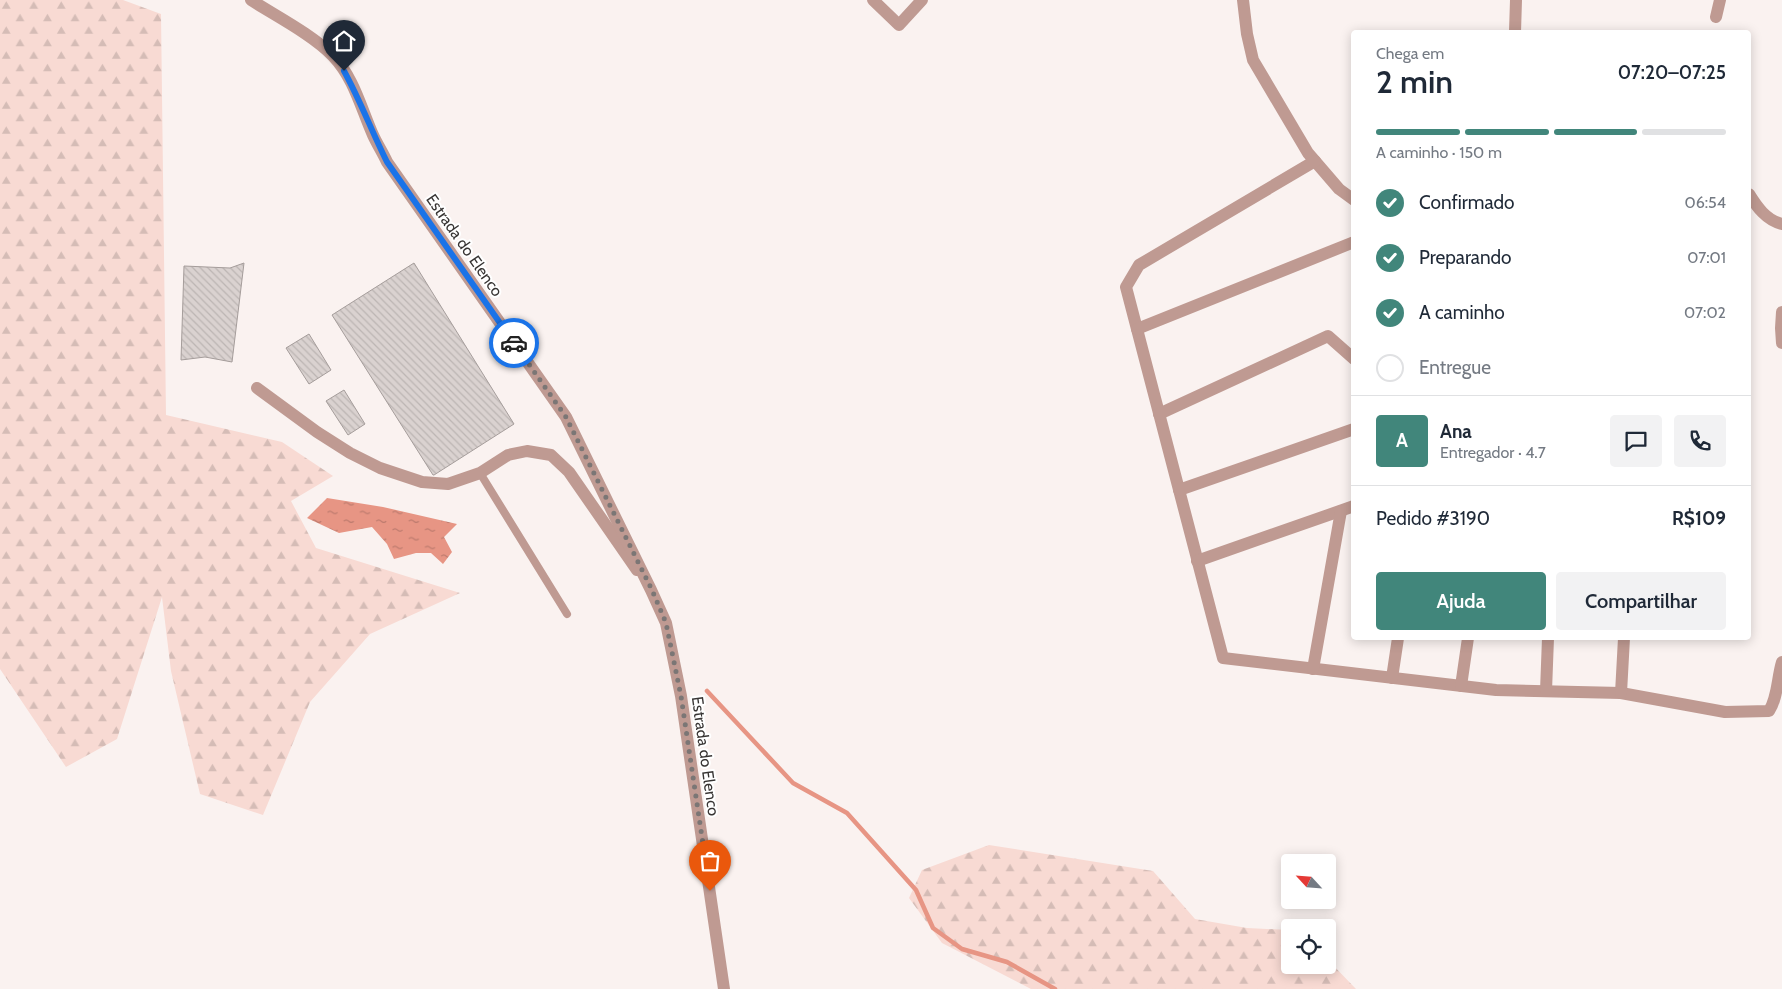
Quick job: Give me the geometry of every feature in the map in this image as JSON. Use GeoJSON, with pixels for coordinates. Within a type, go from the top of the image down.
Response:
{"type":"FeatureCollection","features":[{"type":"Feature","properties":{"kind":"street","name":"Estrada do Elenco"},"geometry":{"type":"LineString","coordinates":[[250,0],[315,41],[333,56],[344,71],[357,94],[373,135],[387,162],[566,417],[652,590],[666,623],[681,696],[724,989]]}},
{"type":"Feature","properties":{"kind":"street"},"geometry":{"type":"LineString","coordinates":[[873,0],[899,25],[922,0]]}},
{"type":"Feature","properties":{"kind":"street"},"geometry":{"type":"LineString","coordinates":[[1243,0],[1246,34],[1253,60],[1308,153],[1339,189],[1351,198]]}},
{"type":"Feature","properties":{"kind":"street"},"geometry":{"type":"LineString","coordinates":[[1515,30],[1516,0]]}},
{"type":"Feature","properties":{"kind":"street"},"geometry":{"type":"LineString","coordinates":[[1716,17],[1720,0]]}},
{"type":"Feature","properties":{"kind":"street"},"geometry":{"type":"LineString","coordinates":[[1315,161],[1139,265],[1126,287],[1223,658],[1496,690],[1621,693],[1725,712],[1769,711],[1775,702],[1778,676],[1782,662]]}},
{"type":"Feature","properties":{"kind":"street"},"geometry":{"type":"LineString","coordinates":[[1753,212],[1767,216],[1782,224]]}},
{"type":"Feature","properties":{"kind":"street"},"geometry":{"type":"LineString","coordinates":[[1137,329],[1351,243]]}},
{"type":"Feature","properties":{"kind":"street"},"geometry":{"type":"LineString","coordinates":[[1782,312],[1782,343]]}},
{"type":"Feature","properties":{"kind":"street"},"geometry":{"type":"LineString","coordinates":[[1159,414],[1328,336],[1351,356]]}},
{"type":"Feature","properties":{"kind":"street","name":"Estrada do Elenco"},"geometry":{"type":"LineString","coordinates":[[257,388],[317,432],[350,453],[380,468],[422,482],[448,484],[480,473],[508,455],[527,450],[552,455],[569,472],[652,590]]}},
{"type":"Feature","properties":{"kind":"street"},"geometry":{"type":"LineString","coordinates":[[1179,490],[1351,430]]}},
{"type":"Feature","properties":{"kind":"street"},"geometry":{"type":"LineString","coordinates":[[1197,561],[1351,507]]}},
{"type":"Feature","properties":{"kind":"street"},"geometry":{"type":"LineString","coordinates":[[1313,669],[1341,511]]}},
{"type":"Feature","properties":{"kind":"street"},"geometry":{"type":"LineString","coordinates":[[1392,678],[1398,640]]}},
{"type":"Feature","properties":{"kind":"street"},"geometry":{"type":"LineString","coordinates":[[1461,686],[1468,640]]}},
{"type":"Feature","properties":{"kind":"street"},"geometry":{"type":"LineString","coordinates":[[1546,691],[1548,640]]}},
{"type":"Feature","properties":{"kind":"street"},"geometry":{"type":"LineString","coordinates":[[1621,693],[1624,640]]}},
{"type":"Feature","properties":{"kind":"lane"},"geometry":{"type":"LineString","coordinates":[[480,473],[567,614]]}},
{"type":"Feature","properties":{"kind":"green space"},"geometry":{"type":"Polygon","coordinates":[[[0,0],[123,0],[161,14],[166,415],[282,442],[333,476],[291,501],[316,548],[460,593],[370,634],[310,702],[263,815],[200,794],[171,671],[162,597],[117,739],[66,767],[0,669],[0,0]]]}},
{"type":"Feature","properties":{"kind":"green space"},"geometry":{"type":"Polygon","coordinates":[[[989,845],[1153,871],[1195,919],[1247,928],[1281,930],[1281,974],[1336,974],[1336,968],[1356,989],[1031,989],[942,943],[909,898],[922,870],[989,845]]]}},
{"type":"Feature","properties":{"kind":"water"},"geometry":{"type":"Polygon","coordinates":[[[327,498],[383,507],[457,524],[444,537],[452,552],[443,564],[431,553],[416,553],[394,559],[387,544],[372,527],[339,533],[307,518],[327,498]]]}},
{"type":"Feature","properties":{"kind":"building"},"geometry":{"type":"Polygon","coordinates":[[[244,263],[232,362],[205,357],[181,360],[184,266],[230,268],[244,263]]]}},
{"type":"Feature","properties":{"kind":"building"},"geometry":{"type":"Polygon","coordinates":[[[414,263],[514,424],[434,475],[332,315],[414,263]]]}},
{"type":"Feature","properties":{"kind":"building"},"geometry":{"type":"Polygon","coordinates":[[[309,334],[331,370],[309,384],[286,348],[309,334]]]}},
{"type":"Feature","properties":{"kind":"building"},"geometry":{"type":"Polygon","coordinates":[[[344,390],[365,424],[348,435],[326,401],[344,390]]]}},
{"type":"Feature","properties":{"kind":"waterway"},"geometry":{"type":"LineString","coordinates":[[707,691],[793,783],[847,813],[916,890],[933,928],[962,949],[1007,962],[1055,989]]}},
{"type":"Feature","properties":{"kind":"way so far"},"geometry":{"type":"LineString","coordinates":[[514,343],[566,417],[652,590],[666,623],[681,696],[710,891]]}},
{"type":"Feature","properties":{"kind":"route"},"geometry":{"type":"LineString","coordinates":[[344,71],[357,94],[373,135],[387,162],[514,343]]}}]}
